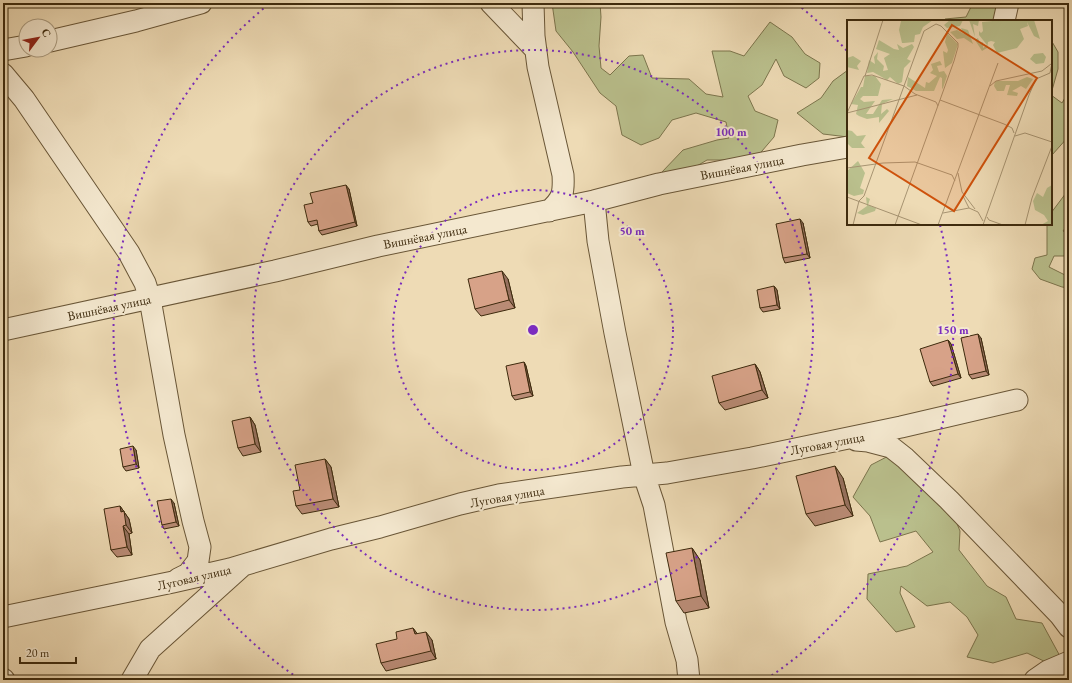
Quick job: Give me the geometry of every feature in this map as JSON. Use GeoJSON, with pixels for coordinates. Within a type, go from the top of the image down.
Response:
{"type":"FeatureCollection","features":[{"type":"Feature","properties":{"kind":"street"},"geometry":{"type":"LineString","coordinates":[[58,39],[136,21],[201,3]]}},
{"type":"Feature","properties":{"kind":"street"},"geometry":{"type":"LineString","coordinates":[[491,3],[536,50]]}},
{"type":"Feature","properties":{"kind":"street"},"geometry":{"type":"LineString","coordinates":[[533,3],[534,36],[538,67],[563,175],[564,189],[555,206],[549,211]]}},
{"type":"Feature","properties":{"kind":"street"},"geometry":{"type":"LineString","coordinates":[[1004,20],[1008,3]]}},
{"type":"Feature","properties":{"kind":"street"},"geometry":{"type":"LineString","coordinates":[[3,50],[18,47]]}},
{"type":"Feature","properties":{"kind":"street"},"geometry":{"type":"LineString","coordinates":[[3,74],[24,100],[129,254],[145,283],[150,299],[174,435],[200,547],[198,561],[188,574],[173,582]]}},
{"type":"Feature","properties":{"kind":"street","name":"Вишнёвая улица"},"geometry":{"type":"LineString","coordinates":[[3,330],[150,299],[378,246],[594,201],[659,184],[847,147]]}},
{"type":"Feature","properties":{"kind":"street"},"geometry":{"type":"LineString","coordinates":[[594,201],[598,241],[644,475],[654,505],[676,622],[687,660],[689,680]]}},
{"type":"Feature","properties":{"kind":"street","name":"Луговая улица"},"geometry":{"type":"LineString","coordinates":[[3,617],[173,582],[243,565],[331,539],[380,528],[460,504],[499,495],[608,479],[674,472],[752,458],[846,439],[1017,400]]}},
{"type":"Feature","properties":{"kind":"street"},"geometry":{"type":"LineString","coordinates":[[846,439],[868,441],[891,447],[905,458],[949,500],[1069,626]]}},
{"type":"Feature","properties":{"kind":"street"},"geometry":{"type":"LineString","coordinates":[[132,675],[150,649],[243,565]]}},
{"type":"Feature","properties":{"kind":"street"},"geometry":{"type":"LineString","coordinates":[[1035,680],[1048,671],[1069,662]]}},
{"type":"Feature","properties":{"kind":"green space"},"geometry":{"type":"Polygon","coordinates":[[[552,3],[600,3],[601,17],[599,46],[601,68],[610,75],[629,56],[643,55],[652,78],[689,79],[706,94],[723,97],[712,51],[730,51],[744,56],[770,22],[792,37],[805,54],[820,63],[819,78],[806,88],[784,76],[776,59],[762,85],[748,96],[755,111],[778,120],[774,137],[756,158],[707,160],[673,180],[662,172],[683,150],[729,138],[726,122],[696,113],[672,120],[659,138],[641,145],[622,135],[616,106],[600,93],[573,52],[556,31],[552,3]]]}},
{"type":"Feature","properties":{"kind":"green space"},"geometry":{"type":"Polygon","coordinates":[[[973,3],[998,3],[1002,20],[945,20],[966,17],[973,3]]]}},
{"type":"Feature","properties":{"kind":"green space"},"geometry":{"type":"Polygon","coordinates":[[[1048,3],[1069,3],[1069,26],[1064,7],[1048,3]]]}},
{"type":"Feature","properties":{"kind":"green space"},"geometry":{"type":"Polygon","coordinates":[[[1052,42],[1058,52],[1058,69],[1052,90],[1052,42]]]}},
{"type":"Feature","properties":{"kind":"green space"},"geometry":{"type":"Polygon","coordinates":[[[847,71],[847,137],[823,134],[797,113],[821,98],[833,81],[847,71]]]}},
{"type":"Feature","properties":{"kind":"green space"},"geometry":{"type":"Polygon","coordinates":[[[1069,91],[1069,136],[1052,155],[1052,96],[1062,103],[1069,91]]]}},
{"type":"Feature","properties":{"kind":"green space"},"geometry":{"type":"Polygon","coordinates":[[[1069,189],[1069,223],[1063,231],[1069,235],[1069,253],[1064,256],[1054,256],[1049,267],[1065,275],[1069,275],[1069,288],[1040,279],[1032,269],[1035,258],[1047,255],[1047,225],[1052,225],[1052,212],[1069,189]]]}},
{"type":"Feature","properties":{"kind":"green space"},"geometry":{"type":"Polygon","coordinates":[[[900,450],[948,502],[960,531],[959,550],[987,586],[1006,597],[1016,619],[1042,623],[1061,658],[1050,664],[1027,653],[993,663],[967,657],[978,635],[967,617],[950,602],[927,606],[901,586],[900,593],[915,627],[896,632],[867,599],[868,574],[907,566],[933,552],[916,531],[880,542],[870,516],[853,497],[871,465],[900,450]]]}},
{"type":"Feature","properties":{"kind":"building"},"geometry":{"type":"Polygon","coordinates":[[[346,185],[355,222],[319,231],[317,220],[308,222],[304,205],[313,203],[310,193],[346,185]]]}},
{"type":"Feature","properties":{"kind":"building"},"geometry":{"type":"Polygon","coordinates":[[[800,219],[807,254],[783,258],[776,224],[800,219]]]}},
{"type":"Feature","properties":{"kind":"building"},"geometry":{"type":"Polygon","coordinates":[[[502,271],[509,300],[475,309],[468,279],[502,271]]]}},
{"type":"Feature","properties":{"kind":"building"},"geometry":{"type":"Polygon","coordinates":[[[774,286],[777,305],[760,308],[757,290],[774,286]]]}},
{"type":"Feature","properties":{"kind":"building"},"geometry":{"type":"Polygon","coordinates":[[[978,334],[986,371],[969,375],[961,338],[978,334]]]}},
{"type":"Feature","properties":{"kind":"building"},"geometry":{"type":"Polygon","coordinates":[[[948,340],[958,374],[930,382],[920,349],[948,340]]]}},
{"type":"Feature","properties":{"kind":"building"},"geometry":{"type":"Polygon","coordinates":[[[524,362],[530,392],[512,396],[506,366],[524,362]]]}},
{"type":"Feature","properties":{"kind":"building"},"geometry":{"type":"Polygon","coordinates":[[[755,364],[762,390],[719,403],[712,376],[755,364]]]}},
{"type":"Feature","properties":{"kind":"building"},"geometry":{"type":"Polygon","coordinates":[[[250,417],[255,444],[238,448],[232,421],[250,417]]]}},
{"type":"Feature","properties":{"kind":"building"},"geometry":{"type":"Polygon","coordinates":[[[133,446],[136,464],[123,467],[120,449],[133,446]]]}},
{"type":"Feature","properties":{"kind":"building"},"geometry":{"type":"Polygon","coordinates":[[[325,459],[333,499],[296,506],[293,491],[300,490],[295,465],[325,459]]]}},
{"type":"Feature","properties":{"kind":"building"},"geometry":{"type":"Polygon","coordinates":[[[835,466],[845,505],[806,514],[796,476],[835,466]]]}},
{"type":"Feature","properties":{"kind":"building"},"geometry":{"type":"Polygon","coordinates":[[[171,499],[176,522],[162,525],[157,501],[171,499]]]}},
{"type":"Feature","properties":{"kind":"building"},"geometry":{"type":"Polygon","coordinates":[[[120,506],[121,512],[124,511],[126,525],[123,526],[127,547],[111,550],[104,509],[120,506]]]}},
{"type":"Feature","properties":{"kind":"building"},"geometry":{"type":"Polygon","coordinates":[[[692,548],[701,596],[676,601],[666,553],[692,548]]]}},
{"type":"Feature","properties":{"kind":"building"},"geometry":{"type":"Polygon","coordinates":[[[413,628],[415,634],[426,632],[431,651],[381,663],[376,644],[397,639],[396,632],[413,628]]]}}]}
